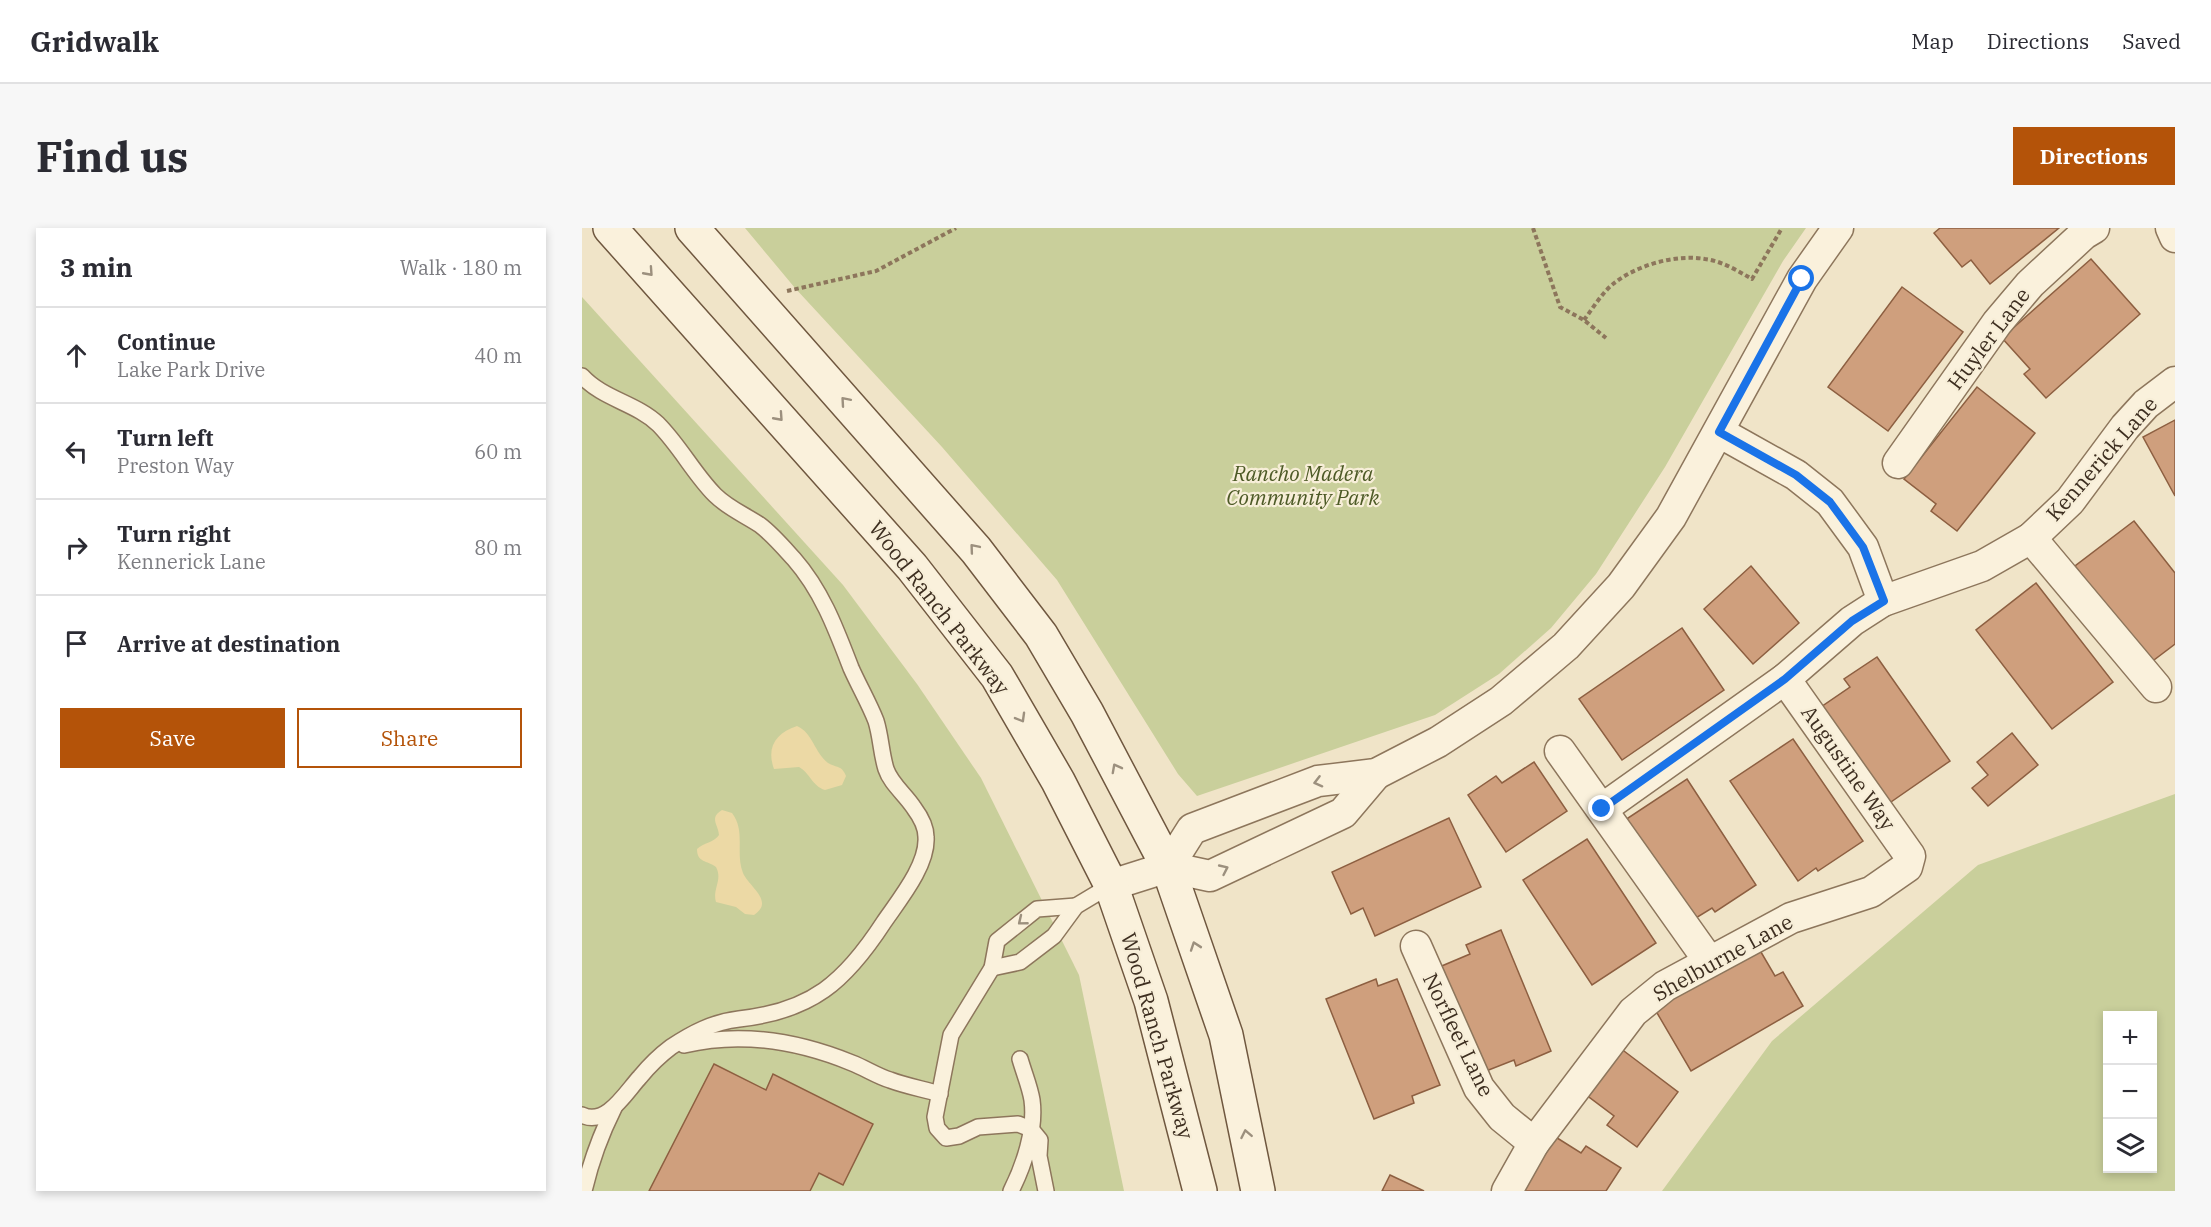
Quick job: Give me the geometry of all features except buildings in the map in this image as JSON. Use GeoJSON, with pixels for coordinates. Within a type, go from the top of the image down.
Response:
{"type":"FeatureCollection","features":[{"type":"Feature","properties":{"kind":"main road","name":"Wood Ranch Parkway"},"geometry":{"type":"LineString","coordinates":[[610,228],[912,567],[997,676],[1058,781],[1111,885],[1151,1001],[1200,1191]]}},
{"type":"Feature","properties":{"kind":"main road"},"geometry":{"type":"LineString","coordinates":[[692,228],[976,550],[1041,635],[1087,714],[1167,867],[1226,1035],[1258,1191]]}},
{"type":"Feature","properties":{"kind":"street"},"geometry":{"type":"LineString","coordinates":[[1167,867],[1192,829],[1318,781],[1376,774],[1438,742],[1501,701],[1566,646],[1621,586],[1671,517],[1802,279],[1838,228]]}},
{"type":"Feature","properties":{"kind":"street","name":"Huyler Lane"},"geometry":{"type":"LineString","coordinates":[[1898,463],[1997,323],[2030,284],[2094,228]]}},
{"type":"Feature","properties":{"kind":"street"},"geometry":{"type":"LineString","coordinates":[[2171,228],[2175,237]]}},
{"type":"Feature","properties":{"kind":"street","name":"Kennerick Lane"},"geometry":{"type":"LineString","coordinates":[[1602,809],[1785,679],[1852,621],[1884,601],[1982,566],[2031,538],[2070,501],[2139,411],[2175,382]]}},
{"type":"Feature","properties":{"kind":"street"},"geometry":{"type":"LineString","coordinates":[[1719,432],[1796,475],[1830,502],[1863,547],[1884,601]]}},
{"type":"Feature","properties":{"kind":"street","name":"Kennerick Lane"},"geometry":{"type":"LineString","coordinates":[[2031,538],[2156,687]]}},
{"type":"Feature","properties":{"kind":"street","name":"Augustine Way"},"geometry":{"type":"LineString","coordinates":[[1785,679],[1910,856]]}},
{"type":"Feature","properties":{"kind":"street"},"geometry":{"type":"LineString","coordinates":[[1560,751],[1709,961]]}},
{"type":"Feature","properties":{"kind":"street"},"geometry":{"type":"LineString","coordinates":[[1111,885],[1167,867],[1210,876],[1343,813],[1376,774]]}},
{"type":"Feature","properties":{"kind":"street","name":"Shelburne Lane"},"geometry":{"type":"LineString","coordinates":[[1507,1191],[1534,1143],[1633,1012],[1665,986],[1791,918],[1871,892],[1906,867],[1910,856]]}},
{"type":"Feature","properties":{"kind":"street","name":"Norfleet Lane"},"geometry":{"type":"LineString","coordinates":[[1416,946],[1479,1088],[1502,1117],[1534,1143]]}},
{"type":"Feature","properties":{"kind":"lane"},"geometry":{"type":"LineString","coordinates":[[582,376],[600,392],[649,416],[680,447],[714,494],[723,503],[761,526],[802,569],[832,620],[876,722],[883,759],[890,779],[915,810],[924,825],[926,836],[926,845],[914,877],[873,940],[846,973],[811,999],[794,1008],[708,1026],[670,1048],[641,1075],[615,1106],[604,1114],[594,1118],[582,1115]]}},
{"type":"Feature","properties":{"kind":"lane"},"geometry":{"type":"LineString","coordinates":[[992,968],[1020,962],[1054,936],[1076,906],[1111,885]]}},
{"type":"Feature","properties":{"kind":"lane"},"geometry":{"type":"LineString","coordinates":[[1046,1191],[1039,1155],[1041,1140],[1031,1129],[1018,1124],[978,1127],[959,1136],[946,1138],[937,1128],[935,1117],[951,1035],[992,968],[997,941],[1036,909],[1076,906]]}},
{"type":"Feature","properties":{"kind":"lane"},"geometry":{"type":"LineString","coordinates":[[670,1048],[710,1039],[752,1038],[789,1042],[853,1063],[889,1080],[939,1094]]}},
{"type":"Feature","properties":{"kind":"lane"},"geometry":{"type":"LineString","coordinates":[[1011,1191],[1021,1172],[1031,1129],[1032,1101],[1020,1059]]}},
{"type":"Feature","properties":{"kind":"lane"},"geometry":{"type":"LineString","coordinates":[[584,1191],[594,1151],[615,1106]]}},
{"type":"Feature","properties":{"kind":"path"},"geometry":{"type":"LineString","coordinates":[[759,304],[795,288],[876,271],[956,228]]}},
{"type":"Feature","properties":{"kind":"path"},"geometry":{"type":"LineString","coordinates":[[1533,228],[1560,307],[1584,320],[1606,338]]}},
{"type":"Feature","properties":{"kind":"path"},"geometry":{"type":"LineString","coordinates":[[1584,320],[1612,285],[1653,262],[1705,259],[1732,267],[1752,279],[1782,228]]}},
{"type":"Feature","properties":{"kind":"green space","name":"Rancho Madera Community Park"},"geometry":{"type":"Polygon","coordinates":[[[745,228],[1806,228],[1783,261],[1665,467],[1596,574],[1551,628],[1499,674],[1435,715],[1197,796],[1178,774],[1057,580],[942,447],[795,288],[745,228]]]}},
{"type":"Feature","properties":{"kind":"green space"},"geometry":{"type":"Polygon","coordinates":[[[582,297],[843,585],[917,684],[981,778],[1079,975],[1124,1191],[582,1191],[582,297]]]}},
{"type":"Feature","properties":{"kind":"green space"},"geometry":{"type":"Polygon","coordinates":[[[2175,794],[2175,1191],[1662,1191],[1772,1041],[1978,865],[2175,794]]]}},
{"type":"Feature","properties":{"kind":"sand"},"geometry":{"type":"Polygon","coordinates":[[[797,726],[807,733],[823,759],[843,770],[846,776],[842,785],[825,790],[817,786],[799,767],[774,769],[771,754],[775,742],[783,733],[797,726]]]}},
{"type":"Feature","properties":{"kind":"sand"},"geometry":{"type":"Polygon","coordinates":[[[722,810],[732,813],[736,820],[740,835],[740,858],[743,873],[761,899],[760,910],[754,915],[745,914],[736,907],[716,902],[718,872],[716,867],[701,859],[697,854],[697,849],[719,835],[715,819],[722,810]]]}},
{"type":"Feature","properties":{"kind":"route"},"geometry":{"type":"LineString","coordinates":[[1602,809],[1785,679],[1852,621],[1884,601],[1863,547],[1830,502],[1796,475],[1719,432],[1802,279]]}}]}
